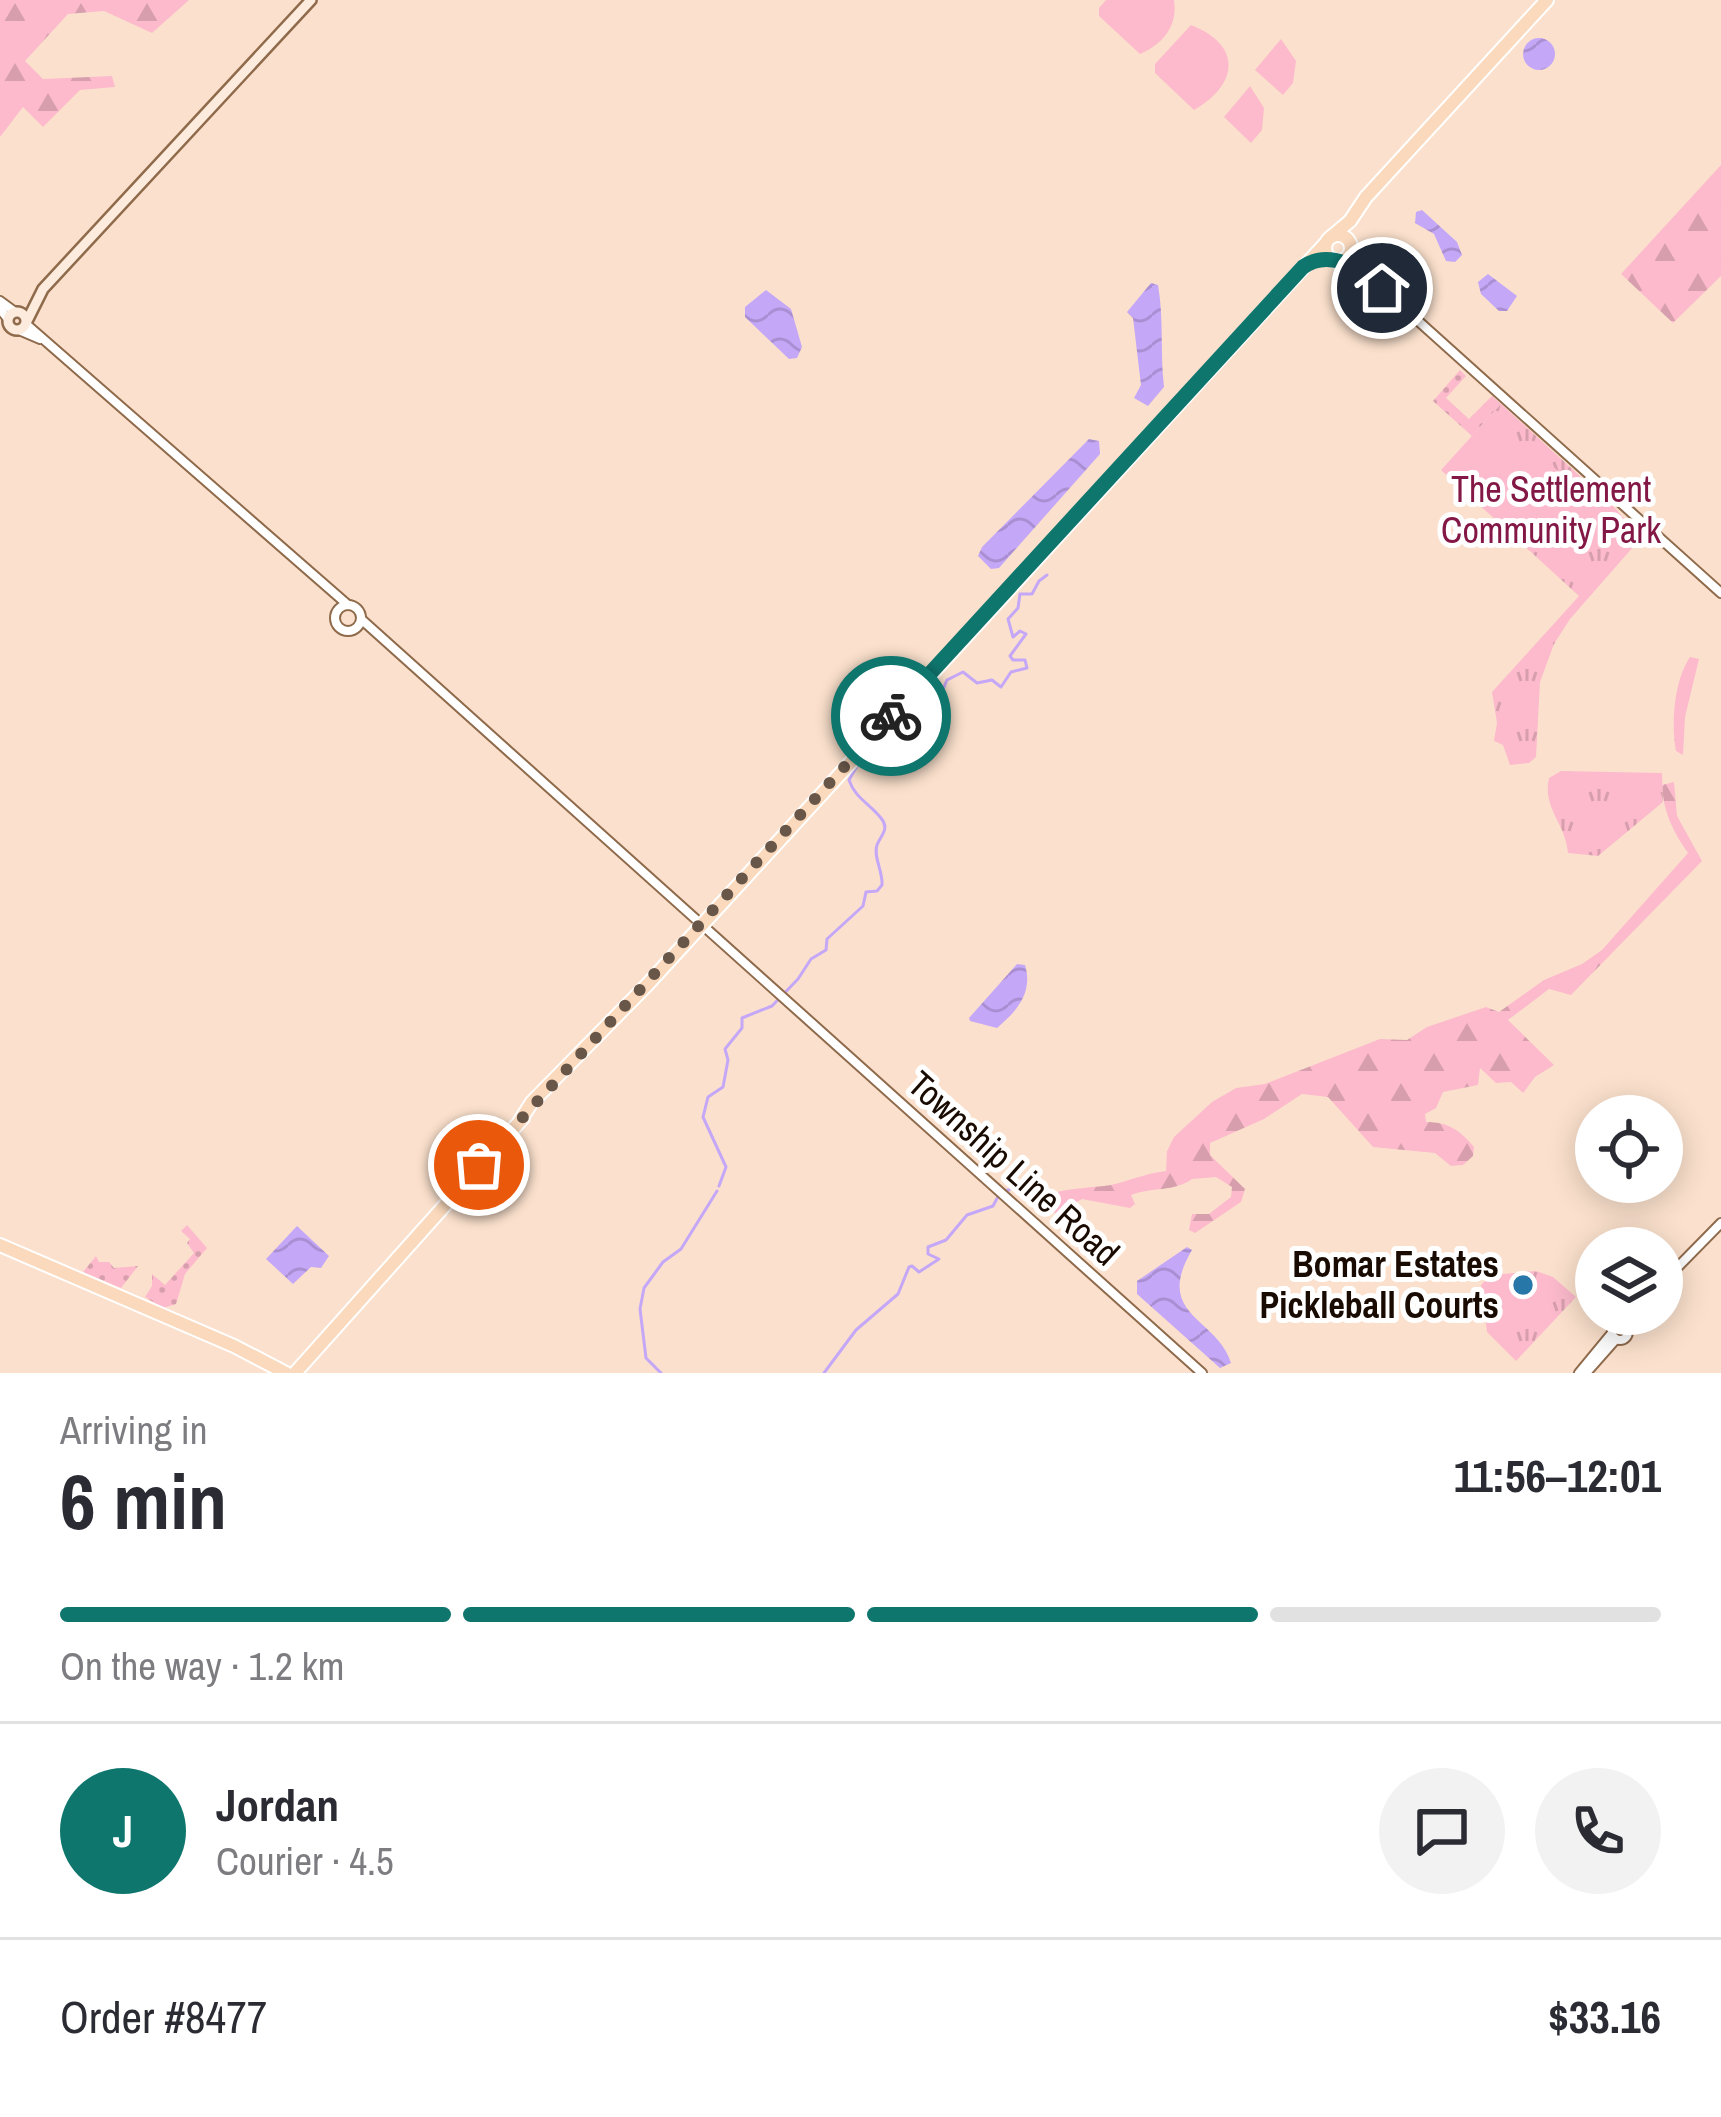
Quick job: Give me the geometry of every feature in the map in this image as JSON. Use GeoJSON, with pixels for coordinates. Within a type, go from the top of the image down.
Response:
{"type":"FeatureCollection","features":[{"type":"Feature","properties":{"kind":"main road"},"geometry":{"type":"LineString","coordinates":[[0,335],[310,0]]}},
{"type":"Feature","properties":{"kind":"main road"},"geometry":{"type":"LineString","coordinates":[[0,1245],[296,1372],[532,1102],[702,924],[1290,280],[1351,221],[1366,197],[1547,0]]}},
{"type":"Feature","properties":{"kind":"main road"},"geometry":{"type":"LineString","coordinates":[[1312,260],[1345,259],[1351,221]]}},
{"type":"Feature","properties":{"kind":"main road"},"geometry":{"type":"LineString","coordinates":[[1328,241],[1343,236],[1350,248]]}},
{"type":"Feature","properties":{"kind":"main road"},"geometry":{"type":"LineString","coordinates":[[1328,241],[1327,255],[1335,260]]}},
{"type":"Feature","properties":{"kind":"street"},"geometry":{"type":"LineString","coordinates":[[1350,248],[1357,268]]}},
{"type":"Feature","properties":{"kind":"street"},"geometry":{"type":"LineString","coordinates":[[1335,260],[1357,268],[1721,593]]}},
{"type":"Feature","properties":{"kind":"street"},"geometry":{"type":"LineString","coordinates":[[0,305],[322,584],[357,609],[361,619],[395,651]]}},
{"type":"Feature","properties":{"kind":"street"},"geometry":{"type":"LineString","coordinates":[[322,584],[337,611],[338,626],[368,633],[395,651]]}},
{"type":"Feature","properties":{"kind":"street"},"geometry":{"type":"LineString","coordinates":[[337,611],[348,605]]}},
{"type":"Feature","properties":{"kind":"street"},"geometry":{"type":"LineString","coordinates":[[353,630],[361,619]]}},
{"type":"Feature","properties":{"kind":"street","name":"Township Line Road"},"geometry":{"type":"LineString","coordinates":[[395,651],[1202,1373]]}},
{"type":"Feature","properties":{"kind":"street"},"geometry":{"type":"LineString","coordinates":[[1683,1263],[1721,1223]]}},
{"type":"Feature","properties":{"kind":"street"},"geometry":{"type":"LineString","coordinates":[[1582,1373],[1614,1336],[1625,1335]]}},
{"type":"Feature","properties":{"kind":"green space"},"geometry":{"type":"Polygon","coordinates":[[[0,0],[189,0],[152,33],[104,11],[68,14],[25,61],[43,79],[112,76],[115,87],[80,90],[43,127],[23,107],[0,137],[0,0]]]}},
{"type":"Feature","properties":{"kind":"green space"},"geometry":{"type":"Polygon","coordinates":[[[1106,0],[1174,0],[1171,26],[1156,45],[1140,54],[1099,16],[1106,0]]]}},
{"type":"Feature","properties":{"kind":"green space"},"geometry":{"type":"Polygon","coordinates":[[[1191,25],[1219,43],[1228,65],[1220,89],[1194,110],[1155,73],[1155,64],[1191,25]]]}},
{"type":"Feature","properties":{"kind":"green space"},"geometry":{"type":"Polygon","coordinates":[[[1281,39],[1296,61],[1293,83],[1283,95],[1255,70],[1281,39]]]}},
{"type":"Feature","properties":{"kind":"green space"},"geometry":{"type":"Polygon","coordinates":[[[1250,86],[1264,108],[1262,130],[1251,143],[1224,117],[1250,86]]]}},
{"type":"Feature","properties":{"kind":"green space"},"geometry":{"type":"Polygon","coordinates":[[[1721,165],[1721,276],[1673,323],[1621,274],[1721,165]]]}},
{"type":"Feature","properties":{"kind":"green space"},"geometry":{"type":"Polygon","coordinates":[[[1460,370],[1466,376],[1446,398],[1469,419],[1492,396],[1501,404],[1472,436],[1433,401],[1460,370]]]}},
{"type":"Feature","properties":{"kind":"green space","name":"The Settlement Community Park"},"geometry":{"type":"Polygon","coordinates":[[[1501,404],[1616,509],[1641,538],[1554,644],[1540,682],[1536,757],[1529,763],[1510,765],[1503,745],[1494,741],[1497,723],[1492,692],[1579,596],[1441,470],[1501,404]]]}},
{"type":"Feature","properties":{"kind":"green space"},"geometry":{"type":"Polygon","coordinates":[[[1500,436],[1516,454],[1522,472],[1503,508],[1471,478],[1470,468],[1500,436]]]}},
{"type":"Feature","properties":{"kind":"green space"},"geometry":{"type":"Polygon","coordinates":[[[1548,462],[1606,514],[1557,568],[1500,515],[1548,462]]]}},
{"type":"Feature","properties":{"kind":"green space"},"geometry":{"type":"Polygon","coordinates":[[[1690,657],[1699,659],[1685,717],[1683,755],[1676,751],[1674,715],[1680,678],[1690,657]]]}},
{"type":"Feature","properties":{"kind":"green space"},"geometry":{"type":"Polygon","coordinates":[[[1561,771],[1662,773],[1663,802],[1598,856],[1568,853],[1548,789],[1549,778],[1561,771]]]}},
{"type":"Feature","properties":{"kind":"green space"},"geometry":{"type":"Polygon","coordinates":[[[1674,782],[1677,816],[1702,861],[1571,995],[1549,989],[1508,1020],[1554,1065],[1535,1077],[1523,1093],[1511,1082],[1496,1083],[1480,1068],[1478,1085],[1443,1092],[1436,1108],[1425,1114],[1426,1122],[1453,1128],[1474,1147],[1473,1156],[1463,1165],[1451,1166],[1435,1153],[1373,1147],[1328,1097],[1302,1094],[1264,1119],[1210,1143],[1210,1155],[1245,1189],[1241,1202],[1195,1233],[1189,1230],[1192,1214],[1209,1214],[1231,1197],[1232,1187],[1216,1177],[1131,1195],[1135,1204],[1130,1208],[1082,1199],[1057,1213],[1037,1212],[1036,1202],[1054,1193],[1166,1171],[1167,1151],[1174,1137],[1212,1102],[1236,1088],[1265,1084],[1380,1039],[1407,1040],[1427,1027],[1486,1007],[1499,1012],[1544,980],[1582,964],[1602,950],[1688,853],[1664,804],[1662,785],[1674,782]]]}},
{"type":"Feature","properties":{"kind":"green space"},"geometry":{"type":"Polygon","coordinates":[[[187,1225],[207,1248],[185,1274],[176,1304],[163,1308],[145,1297],[152,1274],[165,1285],[194,1253],[187,1243],[190,1239],[181,1231],[187,1225]]]}},
{"type":"Feature","properties":{"kind":"green space"},"geometry":{"type":"Polygon","coordinates":[[[96,1256],[114,1268],[138,1266],[121,1288],[83,1272],[96,1256]]]}},
{"type":"Feature","properties":{"kind":"green space"},"geometry":{"type":"Polygon","coordinates":[[[1536,1271],[1553,1277],[1575,1296],[1516,1361],[1487,1332],[1481,1285],[1491,1275],[1536,1271]]]}},
{"type":"Feature","properties":{"kind":"water"},"geometry":{"type":"Polygon","coordinates":[[[1539,38],[1550,43],[1555,54],[1550,65],[1539,70],[1528,65],[1523,54],[1528,43],[1539,38]]]}},
{"type":"Feature","properties":{"kind":"water"},"geometry":{"type":"Polygon","coordinates":[[[1422,210],[1457,242],[1462,255],[1455,262],[1446,261],[1434,234],[1415,223],[1416,212],[1422,210]]]}},
{"type":"Feature","properties":{"kind":"water"},"geometry":{"type":"Polygon","coordinates":[[[1488,274],[1517,296],[1507,311],[1499,311],[1481,294],[1478,282],[1488,274]]]}},
{"type":"Feature","properties":{"kind":"water"},"geometry":{"type":"Polygon","coordinates":[[[1151,283],[1158,285],[1160,298],[1164,387],[1148,406],[1134,398],[1141,385],[1133,318],[1127,312],[1151,283]]]}},
{"type":"Feature","properties":{"kind":"water"},"geometry":{"type":"Polygon","coordinates":[[[766,290],[791,309],[802,347],[797,358],[789,359],[745,317],[745,307],[766,290]]]}},
{"type":"Feature","properties":{"kind":"water"},"geometry":{"type":"Polygon","coordinates":[[[1089,439],[1099,441],[1100,454],[999,568],[991,569],[978,556],[982,547],[1089,439]]]}},
{"type":"Feature","properties":{"kind":"water"},"geometry":{"type":"Polygon","coordinates":[[[1017,964],[1025,965],[1027,984],[1011,1014],[997,1028],[970,1021],[969,1018],[1017,964]]]}},
{"type":"Feature","properties":{"kind":"water"},"geometry":{"type":"Polygon","coordinates":[[[297,1226],[329,1256],[321,1268],[311,1267],[293,1284],[266,1259],[297,1226]]]}},
{"type":"Feature","properties":{"kind":"water"},"geometry":{"type":"Polygon","coordinates":[[[1187,1247],[1192,1250],[1180,1289],[1192,1314],[1224,1348],[1231,1363],[1220,1368],[1137,1294],[1137,1281],[1187,1247]]]}},
{"type":"Feature","properties":{"kind":"waterway"},"geometry":{"type":"LineString","coordinates":[[926,689],[941,694],[947,680],[963,672],[977,683],[992,680],[1001,687],[1011,672],[1027,668],[1025,660],[1010,656],[1026,634],[1020,631],[1013,637],[1008,619],[1018,608],[1020,594],[1032,594],[1047,575]]}},
{"type":"Feature","properties":{"kind":"waterway"},"geometry":{"type":"LineString","coordinates":[[859,744],[881,712],[911,687]]}},
{"type":"Feature","properties":{"kind":"waterway"},"geometry":{"type":"LineString","coordinates":[[719,1186],[726,1167],[703,1117],[708,1097],[723,1087],[725,1049],[742,1028],[742,1018],[772,1006],[811,959],[826,950],[827,939],[863,906],[866,892],[882,885],[876,850],[885,825],[849,780],[861,759]]}},
{"type":"Feature","properties":{"kind":"waterway"},"geometry":{"type":"LineString","coordinates":[[824,1373],[856,1330],[898,1294],[909,1267],[919,1272],[939,1259],[928,1254],[928,1247],[946,1240],[967,1215],[993,1206],[1001,1191],[1009,1190]]}},
{"type":"Feature","properties":{"kind":"waterway"},"geometry":{"type":"LineString","coordinates":[[661,1373],[646,1358],[640,1309],[644,1288],[663,1262],[681,1249],[717,1191]]}},
{"type":"Feature","properties":{"kind":"way so far"},"geometry":{"type":"LineString","coordinates":[[479,1165],[891,716]]}},
{"type":"Feature","properties":{"kind":"place","name":"Bomar Estates Pickleball Courts"},"geometry":{"type":"Point","coordinates":[1523,1285]}},
{"type":"Feature","properties":{"kind":"route"},"geometry":{"type":"LineString","coordinates":[[891,716],[1303,267],[1312,260],[1337,260],[1362,271],[1382,288]]}}]}
